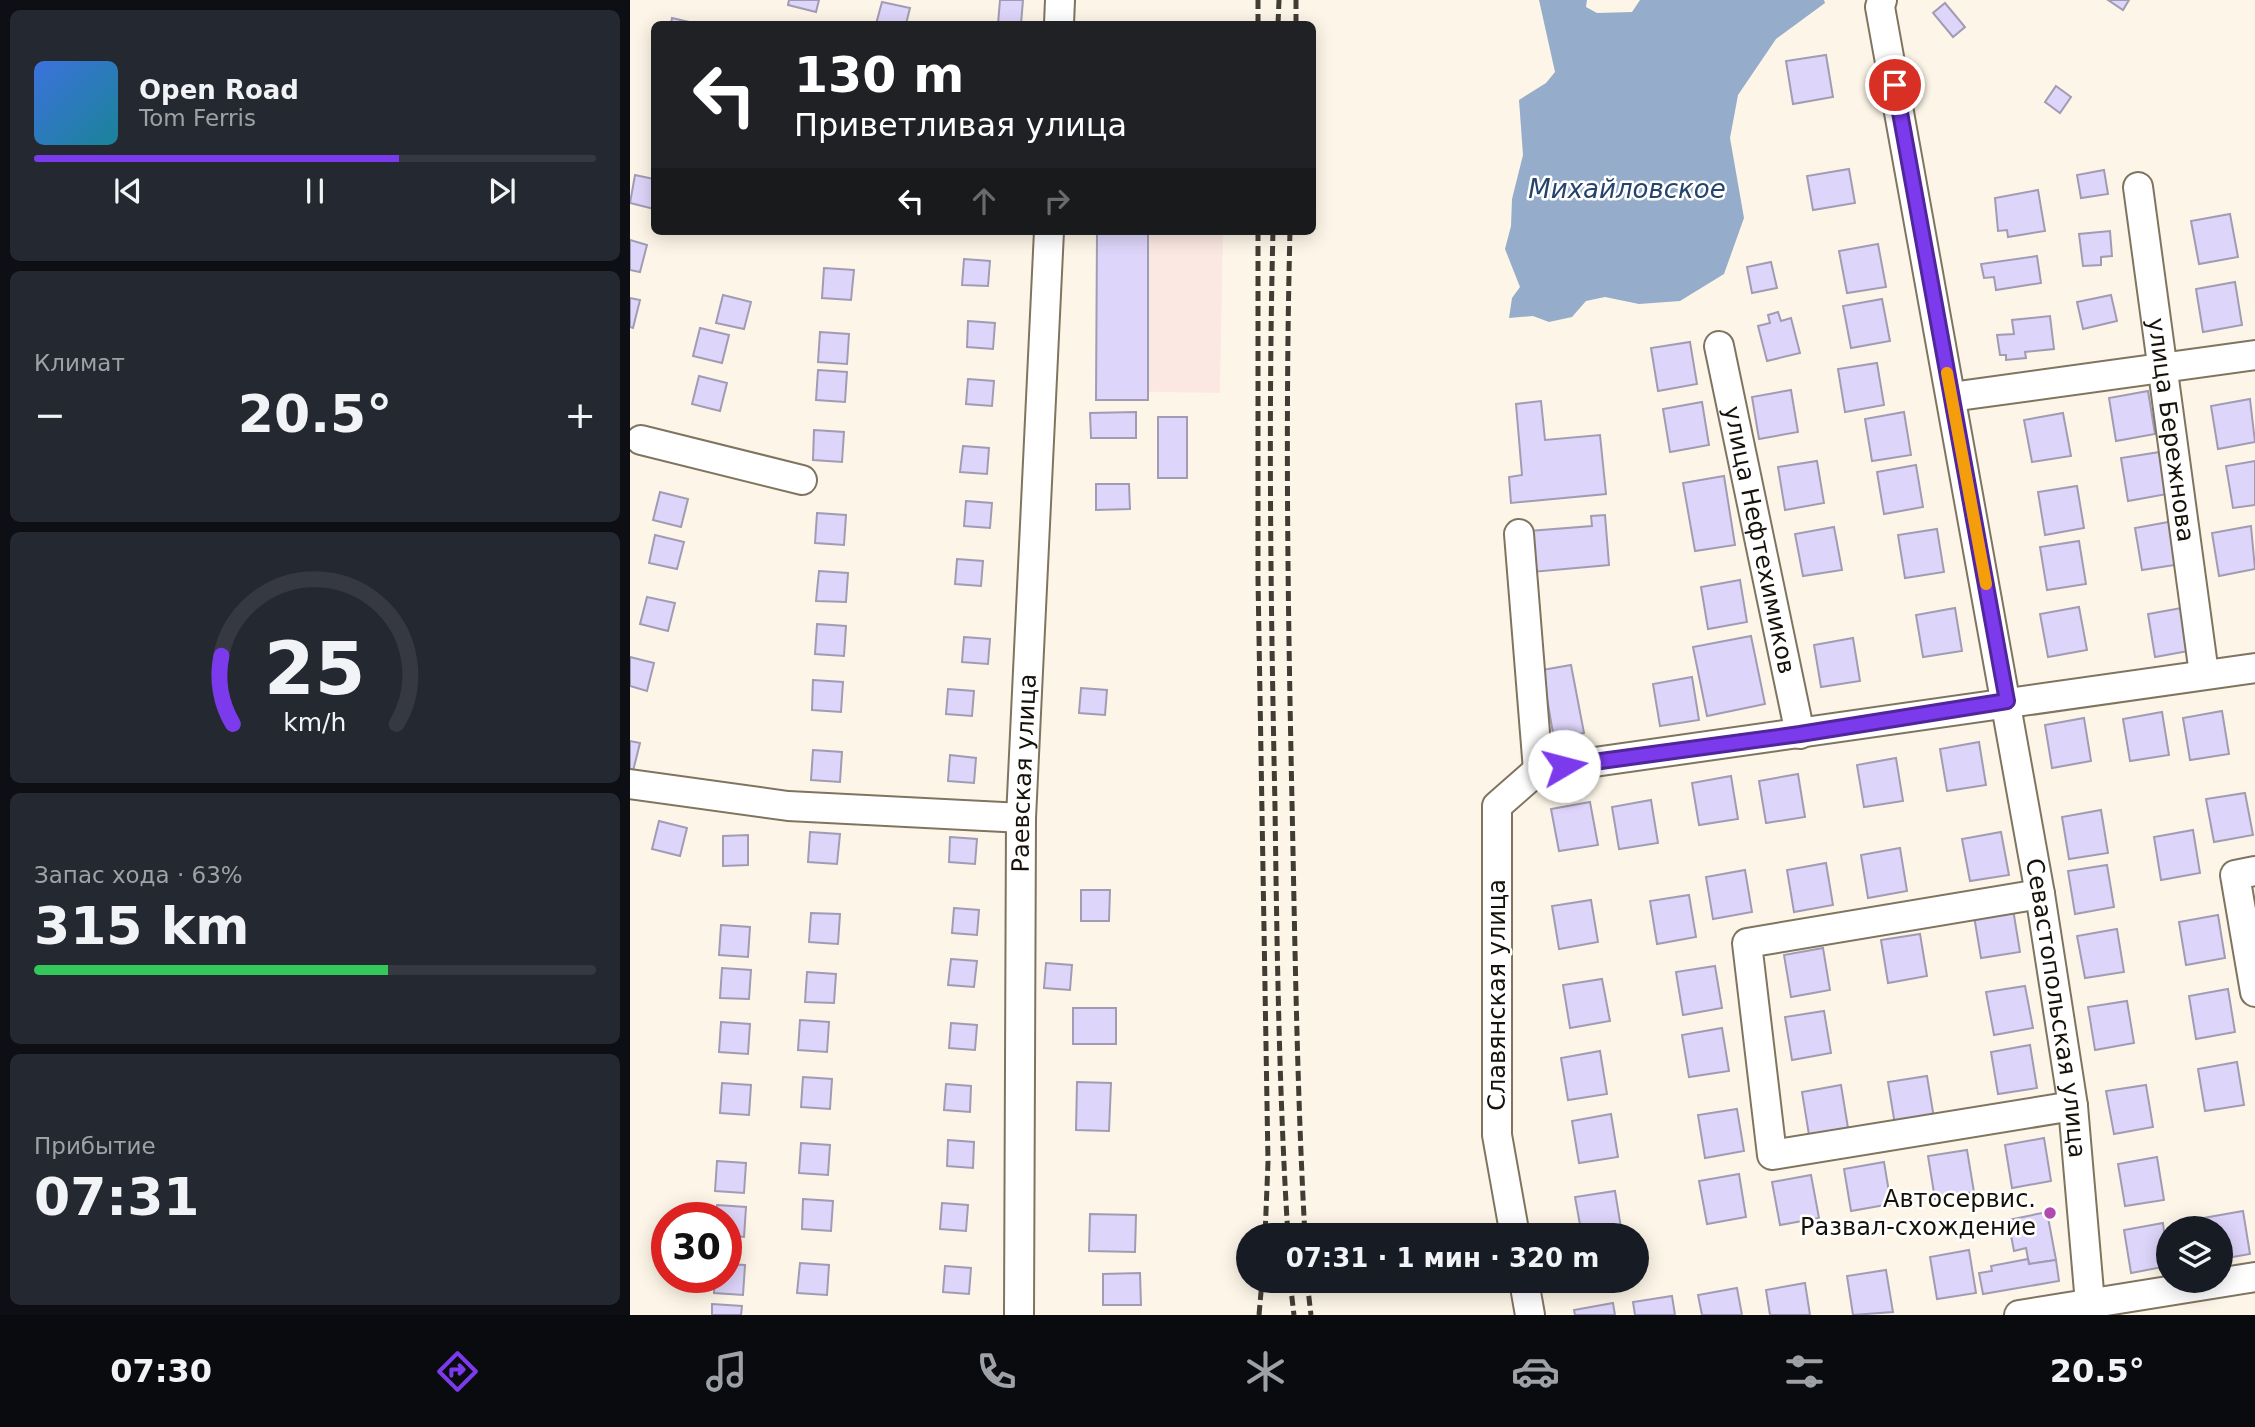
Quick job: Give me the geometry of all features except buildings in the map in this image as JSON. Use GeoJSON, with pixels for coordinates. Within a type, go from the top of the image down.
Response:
{"type":"FeatureCollection","features":[{"type":"Feature","properties":{"kind":"street"},"geometry":{"type":"LineString","coordinates":[[1059,21],[1060,0]]}},
{"type":"Feature","properties":{"kind":"street","name":"Севастопольская улица"},"geometry":{"type":"LineString","coordinates":[[1882,0],[1880,6],[2040,894],[2073,1106],[2090,1309]]}},
{"type":"Feature","properties":{"kind":"street","name":"улица Бережнова"},"geometry":{"type":"LineString","coordinates":[[2138,187],[2204,674]]}},
{"type":"Feature","properties":{"kind":"street","name":"Раевская улица"},"geometry":{"type":"LineString","coordinates":[[1019,1315],[1021,818],[1049,235]]}},
{"type":"Feature","properties":{"kind":"street","name":"улица Нефтехимиков"},"geometry":{"type":"LineString","coordinates":[[1718,346],[1800,734]]}},
{"type":"Feature","properties":{"kind":"street"},"geometry":{"type":"LineString","coordinates":[[1951,397],[2255,355]]}},
{"type":"Feature","properties":{"kind":"street"},"geometry":{"type":"LineString","coordinates":[[641,440],[802,480]]}},
{"type":"Feature","properties":{"kind":"street"},"geometry":{"type":"LineString","coordinates":[[1519,534],[1538,770],[1800,734],[2007,701],[2255,668]]}},
{"type":"Feature","properties":{"kind":"street","name":"Славянская улица"},"geometry":{"type":"LineString","coordinates":[[1513,1223],[1497,1135],[1497,806],[1538,770]]}},
{"type":"Feature","properties":{"kind":"street"},"geometry":{"type":"LineString","coordinates":[[630,784],[788,806],[1021,818]]}},
{"type":"Feature","properties":{"kind":"street"},"geometry":{"type":"LineString","coordinates":[[2255,871],[2235,875],[2255,992]]}},
{"type":"Feature","properties":{"kind":"street"},"geometry":{"type":"LineString","coordinates":[[2040,894],[1747,943],[1772,1155],[2073,1106]]}},
{"type":"Feature","properties":{"kind":"street"},"geometry":{"type":"LineString","coordinates":[[2019,1315],[2090,1309],[2255,1277]]}},
{"type":"Feature","properties":{"kind":"street"},"geometry":{"type":"LineString","coordinates":[[1526,1293],[1530,1315]]}},
{"type":"Feature","properties":{"kind":"shaded area"},"geometry":{"type":"Polygon","coordinates":[[[1103,235],[1223,235],[1220,393],[1100,391],[1103,235]]]}},
{"type":"Feature","properties":{"kind":"water","name":"Михайловское"},"geometry":{"type":"Polygon","coordinates":[[[1539,0],[1587,0],[1586,7],[1597,13],[1632,12],[1640,0],[1824,0],[1825,3],[1776,39],[1738,95],[1730,138],[1744,218],[1724,274],[1680,301],[1639,304],[1605,297],[1586,301],[1572,317],[1549,322],[1533,316],[1509,318],[1512,298],[1520,287],[1505,249],[1511,226],[1512,199],[1523,155],[1519,100],[1546,83],[1555,72],[1539,0]]]}},
{"type":"Feature","properties":{"kind":"railway"},"geometry":{"type":"LineString","coordinates":[[1258,0],[1258,21]]}},
{"type":"Feature","properties":{"kind":"railway"},"geometry":{"type":"LineString","coordinates":[[1278,21],[1279,0]]}},
{"type":"Feature","properties":{"kind":"railway"},"geometry":{"type":"LineString","coordinates":[[1296,0],[1296,21]]}},
{"type":"Feature","properties":{"kind":"railway"},"geometry":{"type":"LineString","coordinates":[[1258,235],[1258,579],[1268,1162],[1266,1223]]}},
{"type":"Feature","properties":{"kind":"railway"},"geometry":{"type":"LineString","coordinates":[[1273,235],[1270,447],[1272,663],[1279,1022],[1287,1223]]}},
{"type":"Feature","properties":{"kind":"railway"},"geometry":{"type":"LineString","coordinates":[[1290,235],[1287,446],[1289,659],[1304,1223]]}},
{"type":"Feature","properties":{"kind":"railway"},"geometry":{"type":"LineString","coordinates":[[1259,1315],[1261,1293]]}},
{"type":"Feature","properties":{"kind":"railway"},"geometry":{"type":"LineString","coordinates":[[1291,1293],[1294,1315]]}},
{"type":"Feature","properties":{"kind":"railway"},"geometry":{"type":"LineString","coordinates":[[1308,1293],[1311,1315]]}},
{"type":"Feature","properties":{"kind":"slow traffic"},"geometry":{"type":"LineString","coordinates":[[1947,373],[1986,584]]}},
{"type":"Feature","properties":{"kind":"place","name":"Автосервис. Развал-схождение"},"geometry":{"type":"Point","coordinates":[2050,1213]}},
{"type":"Feature","properties":{"kind":"route"},"geometry":{"type":"LineString","coordinates":[[1564,766],[1800,734],[2007,701],[1895,85]]}}]}
